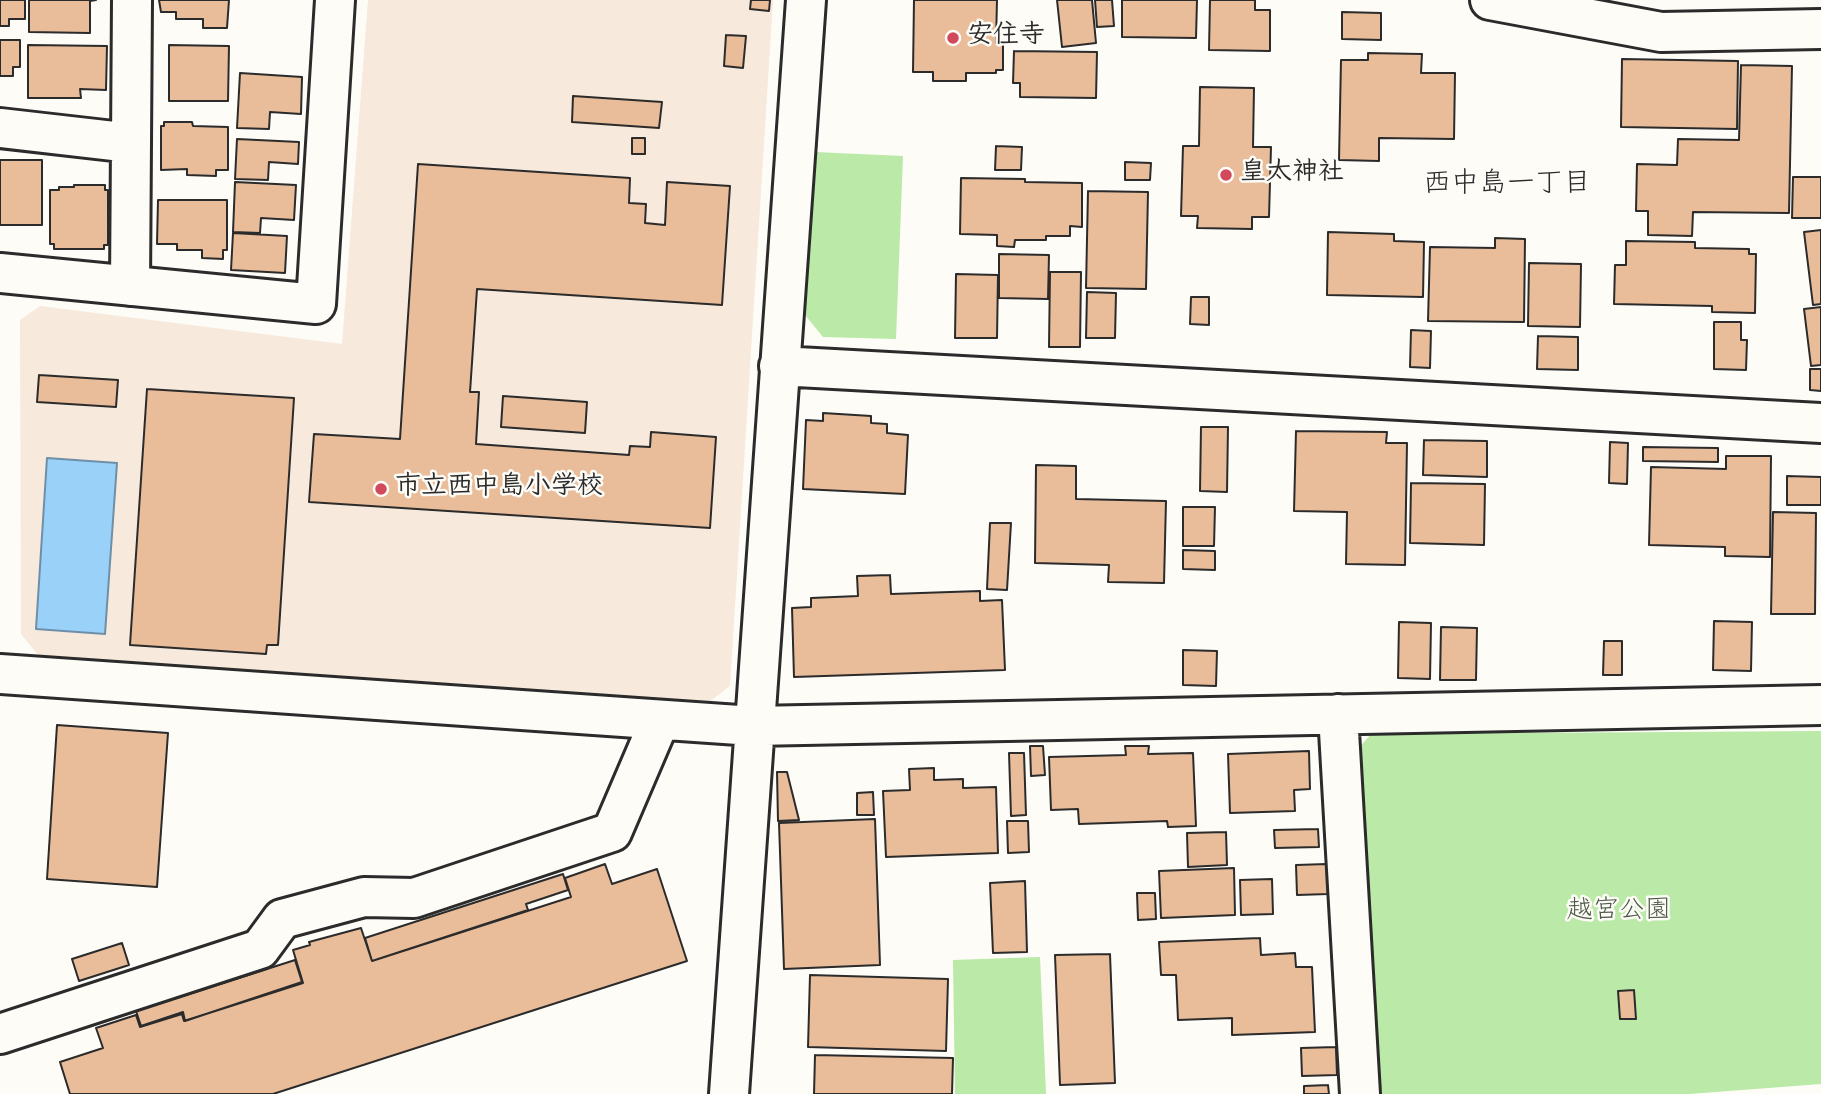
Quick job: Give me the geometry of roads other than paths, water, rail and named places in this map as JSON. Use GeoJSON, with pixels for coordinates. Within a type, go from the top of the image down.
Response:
{"type":"FeatureCollection","features":[{"type":"Feature","properties":{"kind":"street"},"geometry":{"type":"LineString","coordinates":[[130,286],[132,0]]}},
{"type":"Feature","properties":{"kind":"street"},"geometry":{"type":"LineString","coordinates":[[0,273],[316,304],[335,0]]}},
{"type":"Feature","properties":{"kind":"street"},"geometry":{"type":"LineString","coordinates":[[729,1094],[806,0]]}},
{"type":"Feature","properties":{"kind":"street"},"geometry":{"type":"LineString","coordinates":[[1490,0],[1661,32],[1821,29]]}},
{"type":"Feature","properties":{"kind":"street"},"geometry":{"type":"LineString","coordinates":[[0,128],[131,143]]}},
{"type":"Feature","properties":{"kind":"street"},"geometry":{"type":"LineString","coordinates":[[779,366],[1821,423]]}},
{"type":"Feature","properties":{"kind":"street"},"geometry":{"type":"LineString","coordinates":[[0,674],[753,726],[1821,705]]}},
{"type":"Feature","properties":{"kind":"street"},"geometry":{"type":"LineString","coordinates":[[1338,715],[1360,1094]]}},
{"type":"Feature","properties":{"kind":"street"},"geometry":{"type":"LineString","coordinates":[[0,1034],[260,949],[282,919],[364,897],[414,898],[612,832],[660,720]]}},
{"type":"Feature","properties":{"kind":"water"},"geometry":{"type":"Polygon","coordinates":[[[47,458],[117,463],[105,634],[36,629],[47,458]]]}},
{"type":"Feature","properties":{"kind":"place","name":"安住寺"},"geometry":{"type":"Point","coordinates":[953,38]}},
{"type":"Feature","properties":{"kind":"place","name":"皇太神社"},"geometry":{"type":"Point","coordinates":[1226,175]}},
{"type":"Feature","properties":{"kind":"place","name":"市立西中島小学校"},"geometry":{"type":"Point","coordinates":[381,489]}},
{"type":"Feature","properties":{"kind":"district","name":"西中島一丁目"},"geometry":{"type":"Point","coordinates":[1507,187]}},
{"type":"Feature","properties":{"kind":"park label","name":"越宮公園"},"geometry":{"type":"Point","coordinates":[1619,913]}}]}
